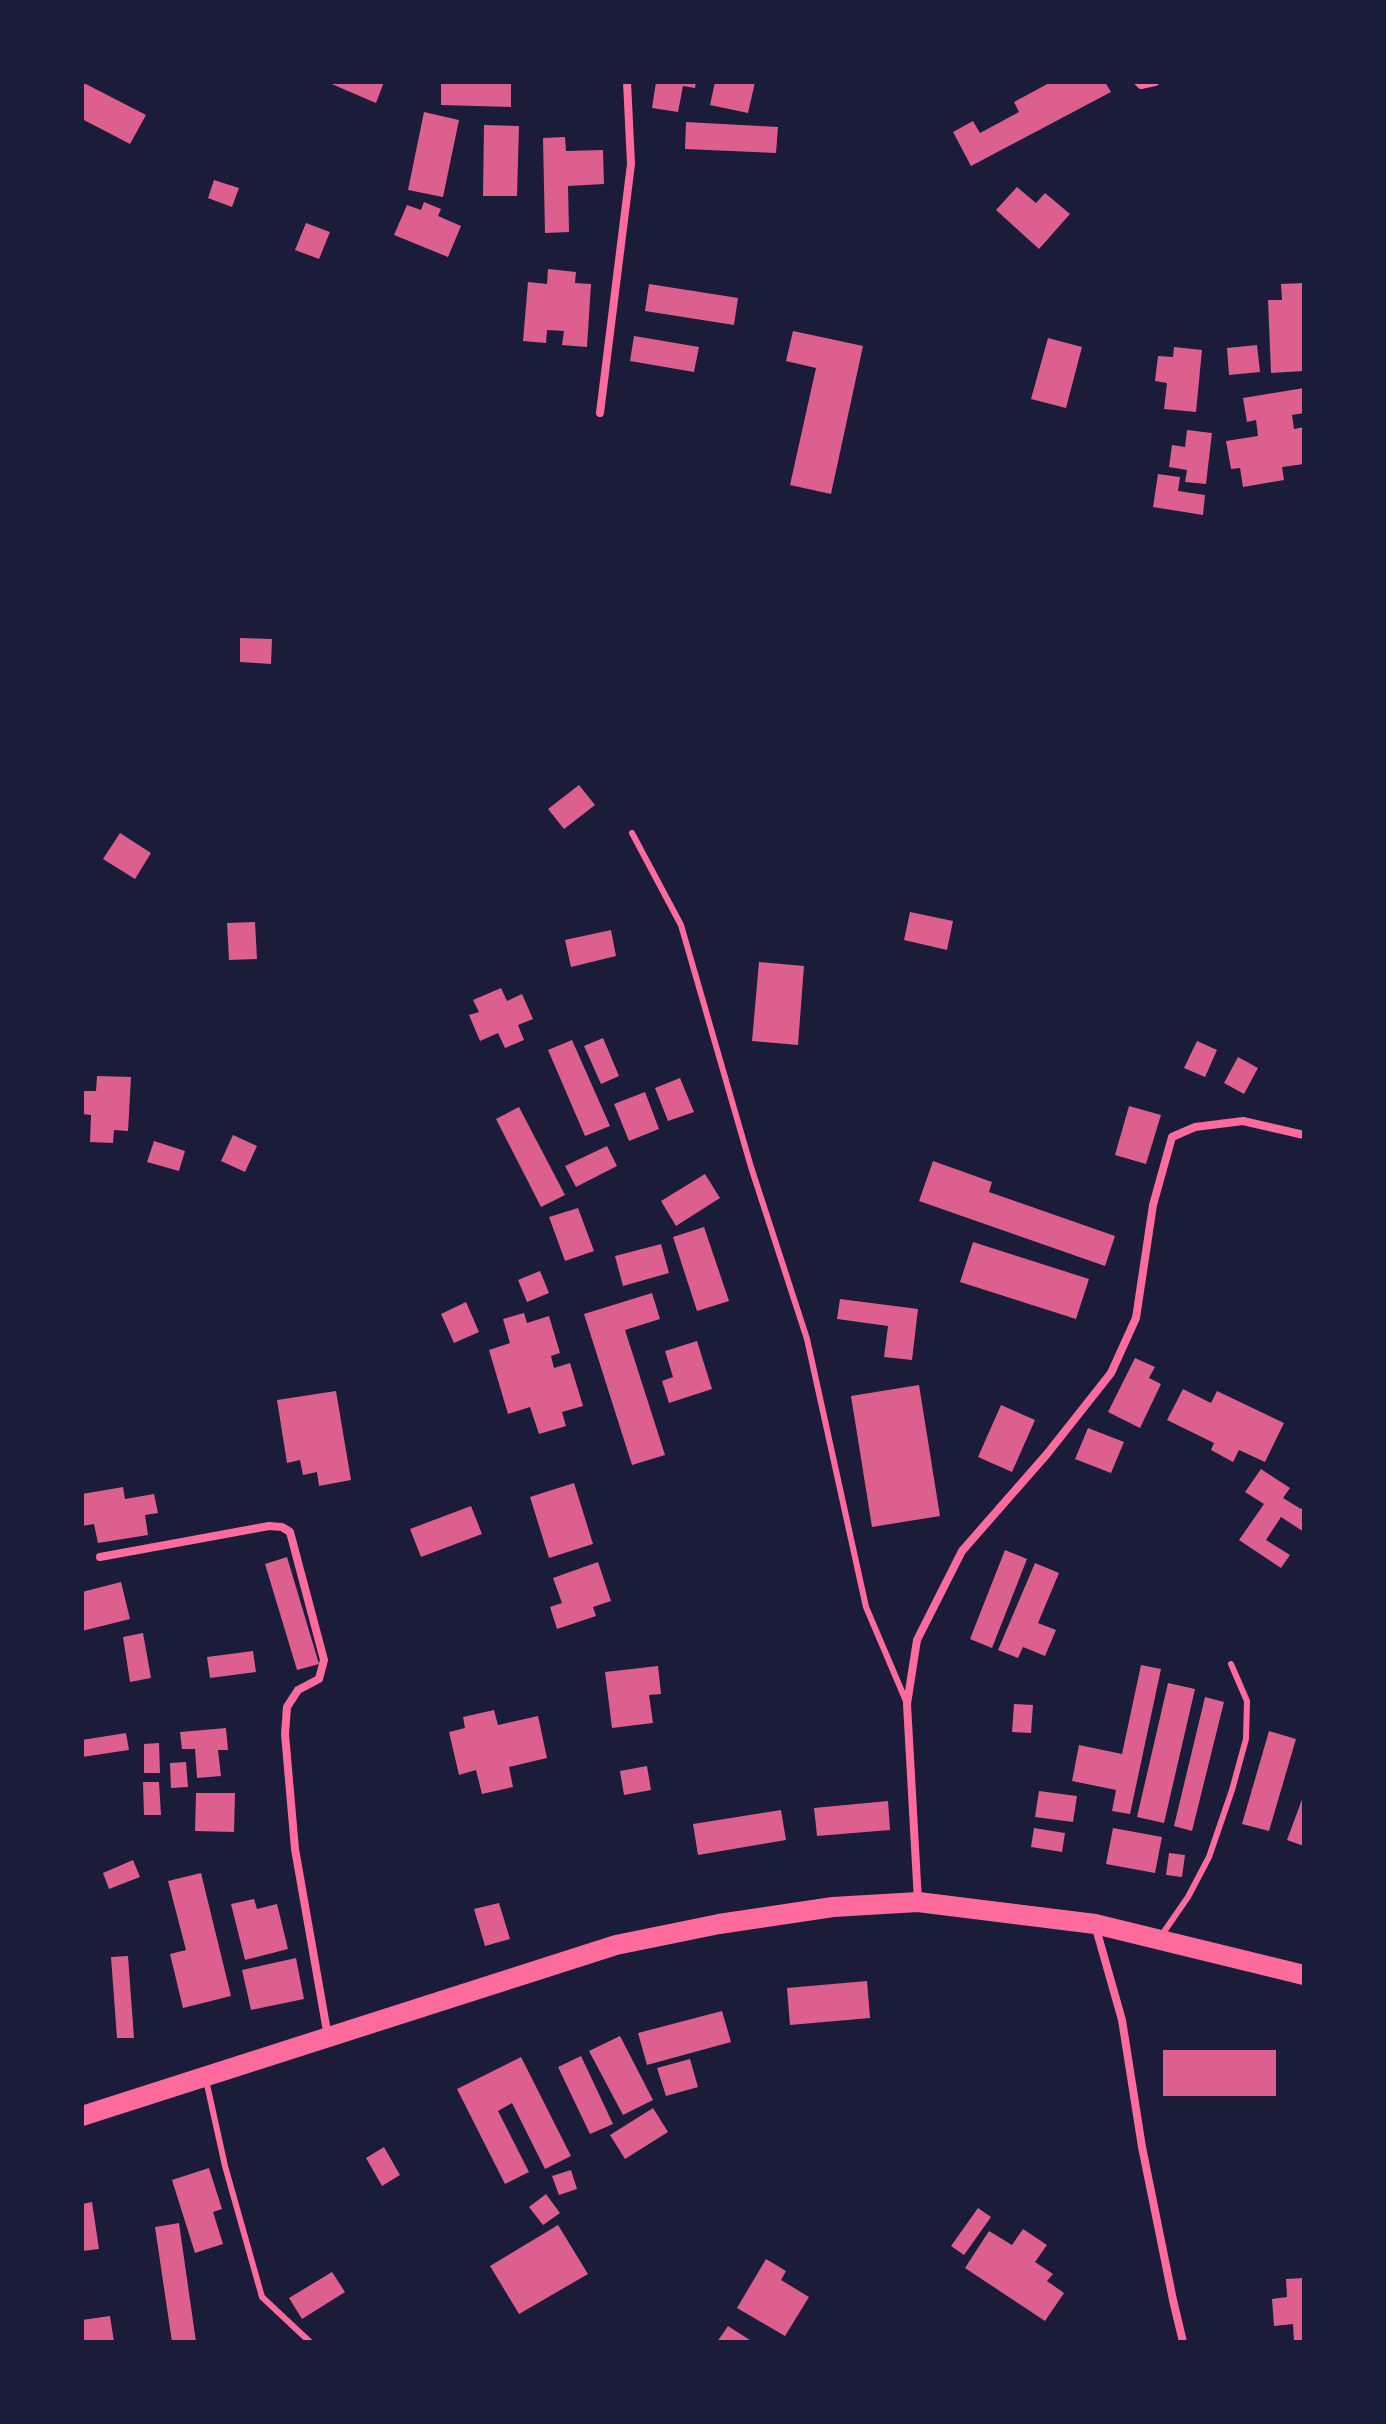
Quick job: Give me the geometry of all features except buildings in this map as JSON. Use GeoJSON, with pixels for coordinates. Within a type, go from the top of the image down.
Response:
{"type":"FeatureCollection","features":[{"type":"Feature","properties":{"kind":"main road"},"geometry":{"type":"LineString","coordinates":[[82,2116],[616,1945],[719,1924],[833,1907],[918,1902],[1095,1924],[1304,1975]]}},
{"type":"Feature","properties":{"kind":"street"},"geometry":{"type":"LineString","coordinates":[[600,413],[631,164],[627,82]]}},
{"type":"Feature","properties":{"kind":"street"},"geometry":{"type":"LineString","coordinates":[[1138,82],[1141,85],[1155,82]]}},
{"type":"Feature","properties":{"kind":"street"},"geometry":{"type":"LineString","coordinates":[[918,1902],[907,1704],[917,1640],[962,1551],[1047,1454],[1111,1373],[1136,1318],[1153,1205],[1172,1137],[1195,1127],[1243,1121],[1304,1135]]}},
{"type":"Feature","properties":{"kind":"street"},"geometry":{"type":"LineString","coordinates":[[100,1557],[269,1526],[282,1527],[290,1532],[324,1660],[319,1679],[298,1690],[287,1707],[285,1734],[295,1849],[328,2038]]}},
{"type":"Feature","properties":{"kind":"street"},"geometry":{"type":"LineString","coordinates":[[1095,1924],[1122,2020],[1142,2147],[1183,2342]]}},
{"type":"Feature","properties":{"kind":"lane"},"geometry":{"type":"LineString","coordinates":[[632,833],[681,925],[751,1167],[807,1339],[866,1607],[907,1704]]}},
{"type":"Feature","properties":{"kind":"lane"},"geometry":{"type":"LineString","coordinates":[[1159,1939],[1188,1897],[1209,1857],[1246,1739],[1247,1701],[1231,1664]]}},
{"type":"Feature","properties":{"kind":"lane"},"geometry":{"type":"LineString","coordinates":[[205,2077],[225,2166],[262,2297],[310,2342]]}}]}
